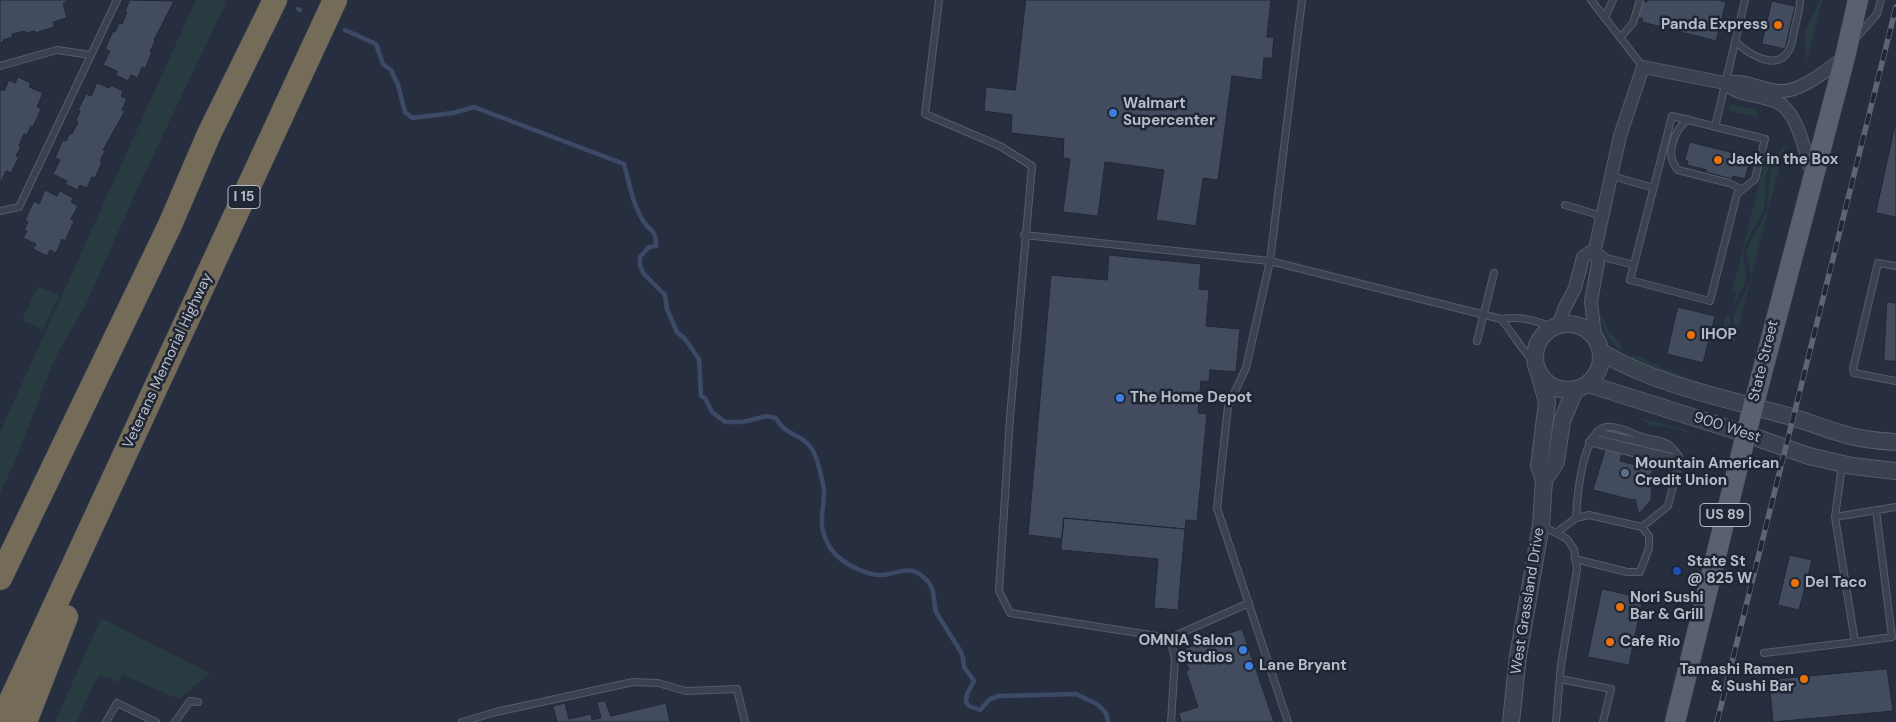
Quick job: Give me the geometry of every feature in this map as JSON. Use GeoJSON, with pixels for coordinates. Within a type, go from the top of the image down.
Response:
{"type":"FeatureCollection","features":[{"type":"Feature","properties":{"kind":"highway"},"geometry":{"type":"LineString","coordinates":[[0,576],[85,405],[170,225],[208,134],[275,0]]}},
{"type":"Feature","properties":{"kind":"highway","name":"Veterans Memorial Highway"},"geometry":{"type":"LineString","coordinates":[[1,722],[335,0]]}},
{"type":"Feature","properties":{"kind":"highway"},"geometry":{"type":"LineString","coordinates":[[25,722],[152,394]]}},
{"type":"Feature","properties":{"kind":"main road","name":"State Street"},"geometry":{"type":"LineString","coordinates":[[1675,722],[1753,406],[1858,0]]}},
{"type":"Feature","properties":{"kind":"street"},"geometry":{"type":"LineString","coordinates":[[1595,337],[1588,330],[1569,324],[1556,326],[1544,334],[1538,343],[1535,353],[1538,368],[1546,382],[1565,390],[1582,387],[1599,370],[1601,352],[1595,337],[1591,301],[1598,262],[1595,249],[1620,136],[1643,67],[1725,83],[1735,80],[1779,91],[1791,91],[1797,89],[1845,53]]}},
{"type":"Feature","properties":{"kind":"street"},"geometry":{"type":"LineString","coordinates":[[1725,83],[1732,90],[1774,101],[1786,109],[1794,120],[1813,177]]}},
{"type":"Feature","properties":{"kind":"street"},"geometry":{"type":"LineString","coordinates":[[1556,326],[1575,288],[1583,258],[1595,249]]}},
{"type":"Feature","properties":{"kind":"street","name":"900 West"},"geometry":{"type":"LineString","coordinates":[[1601,352],[1627,367],[1667,382],[1794,417],[1859,438],[1896,442]]}},
{"type":"Feature","properties":{"kind":"street","name":"West Grassland Drive"},"geometry":{"type":"LineString","coordinates":[[1511,722],[1518,656],[1541,525],[1544,480],[1539,466],[1547,402],[1538,368]]}},
{"type":"Feature","properties":{"kind":"street","name":"900 West"},"geometry":{"type":"LineString","coordinates":[[1582,387],[1746,434],[1809,456],[1843,464],[1896,471]]}},
{"type":"Feature","properties":{"kind":"street","name":"West Grassland Drive"},"geometry":{"type":"LineString","coordinates":[[1544,480],[1556,462],[1562,422],[1582,387]]}},
{"type":"Feature","properties":{"kind":"lane"},"geometry":{"type":"LineString","coordinates":[[0,211],[19,206],[117,0]]}},
{"type":"Feature","properties":{"kind":"lane"},"geometry":{"type":"LineString","coordinates":[[939,0],[925,114],[1000,146],[1032,166],[1024,235],[999,591],[1010,614],[1170,638],[1249,603]]}},
{"type":"Feature","properties":{"kind":"lane"},"geometry":{"type":"LineString","coordinates":[[1288,722],[1217,508],[1228,406],[1246,368],[1270,261],[1302,0]]}},
{"type":"Feature","properties":{"kind":"lane"},"geometry":{"type":"LineString","coordinates":[[1592,0],[1643,67]]}},
{"type":"Feature","properties":{"kind":"lane"},"geometry":{"type":"LineString","coordinates":[[1604,17],[1613,0]]}},
{"type":"Feature","properties":{"kind":"lane"},"geometry":{"type":"LineString","coordinates":[[1620,38],[1633,23],[1640,0]]}},
{"type":"Feature","properties":{"kind":"lane"},"geometry":{"type":"LineString","coordinates":[[1715,127],[1745,0]]}},
{"type":"Feature","properties":{"kind":"lane"},"geometry":{"type":"LineString","coordinates":[[1735,41],[1744,49],[1764,59],[1776,60],[1783,57],[1789,50],[1800,0]]}},
{"type":"Feature","properties":{"kind":"lane"},"geometry":{"type":"LineString","coordinates":[[1845,53],[1878,14],[1881,0]]}},
{"type":"Feature","properties":{"kind":"lane"},"geometry":{"type":"LineString","coordinates":[[0,66],[57,50],[91,55]]}},
{"type":"Feature","properties":{"kind":"lane"},"geometry":{"type":"LineString","coordinates":[[1672,116],[1688,120],[1765,139],[1755,179],[1737,194],[1710,301],[1630,280],[1672,116]]}},
{"type":"Feature","properties":{"kind":"lane"},"geometry":{"type":"LineString","coordinates":[[1688,120],[1680,126],[1673,142],[1671,159],[1674,165],[1678,170],[1729,183],[1741,189]]}},
{"type":"Feature","properties":{"kind":"lane"},"geometry":{"type":"LineString","coordinates":[[1612,176],[1654,188]]}},
{"type":"Feature","properties":{"kind":"lane"},"geometry":{"type":"LineString","coordinates":[[1565,205],[1602,216]]}},
{"type":"Feature","properties":{"kind":"lane"},"geometry":{"type":"LineString","coordinates":[[1024,235],[1270,261],[1501,319],[1512,317],[1540,321],[1556,326]]}},
{"type":"Feature","properties":{"kind":"lane"},"geometry":{"type":"LineString","coordinates":[[1595,249],[1607,258],[1634,265]]}},
{"type":"Feature","properties":{"kind":"lane"},"geometry":{"type":"LineString","coordinates":[[1896,266],[1878,263],[1853,369],[1854,373],[1896,381]]}},
{"type":"Feature","properties":{"kind":"lane"},"geometry":{"type":"LineString","coordinates":[[1477,341],[1494,274]]}},
{"type":"Feature","properties":{"kind":"lane"},"geometry":{"type":"LineString","coordinates":[[1501,319],[1538,368]]}},
{"type":"Feature","properties":{"kind":"lane"},"geometry":{"type":"LineString","coordinates":[[1576,518],[1578,491],[1593,437],[1607,426],[1668,444],[1679,456],[1668,506],[1642,527]]}},
{"type":"Feature","properties":{"kind":"lane"},"geometry":{"type":"LineString","coordinates":[[1593,437],[1678,461]]}},
{"type":"Feature","properties":{"kind":"lane"},"geometry":{"type":"LineString","coordinates":[[1843,464],[1835,517],[1855,642]]}},
{"type":"Feature","properties":{"kind":"lane"},"geometry":{"type":"LineString","coordinates":[[1835,517],[1896,508]]}},
{"type":"Feature","properties":{"kind":"lane"},"geometry":{"type":"LineString","coordinates":[[1764,653],[1894,637],[1876,510]]}},
{"type":"Feature","properties":{"kind":"lane"},"geometry":{"type":"LineString","coordinates":[[1556,533],[1576,518],[1590,515],[1642,527],[1649,536],[1649,548],[1640,572],[1627,572],[1575,559]]}},
{"type":"Feature","properties":{"kind":"lane"},"geometry":{"type":"LineString","coordinates":[[1541,525],[1567,539],[1574,549],[1577,569],[1560,679],[1556,722]]}},
{"type":"Feature","properties":{"kind":"lane"},"geometry":{"type":"LineString","coordinates":[[1170,638],[1175,659],[1171,722]]}},
{"type":"Feature","properties":{"kind":"lane"},"geometry":{"type":"LineString","coordinates":[[1560,679],[1612,689],[1603,722]]}},
{"type":"Feature","properties":{"kind":"lane"},"geometry":{"type":"LineString","coordinates":[[462,722],[496,712],[633,682],[658,683],[686,690],[737,689],[745,722]]}},
{"type":"Feature","properties":{"kind":"lane"},"geometry":{"type":"LineString","coordinates":[[175,722],[190,701],[198,702]]}},
{"type":"Feature","properties":{"kind":"lane"},"geometry":{"type":"LineString","coordinates":[[106,722],[117,703],[156,722]]}},
{"type":"Feature","properties":{"kind":"green space"},"geometry":{"type":"Polygon","coordinates":[[[196,0],[221,0],[226,3],[139,185],[86,304],[55,358],[15,461],[0,493],[0,432],[196,0]]]}},
{"type":"Feature","properties":{"kind":"green space"},"geometry":{"type":"Polygon","coordinates":[[[1820,0],[1822,0],[1806,63],[1805,30],[1820,0]]]}},
{"type":"Feature","properties":{"kind":"green space"},"geometry":{"type":"Polygon","coordinates":[[[1733,104],[1740,107],[1755,108],[1757,117],[1728,111],[1729,105],[1733,104]]]}},
{"type":"Feature","properties":{"kind":"green space"},"geometry":{"type":"Polygon","coordinates":[[[1786,141],[1733,348],[1734,315],[1751,275],[1746,253],[1767,212],[1771,168],[1786,141]]]}},
{"type":"Feature","properties":{"kind":"green space"},"geometry":{"type":"Polygon","coordinates":[[[1765,160],[1771,162],[1766,176],[1764,211],[1749,236],[1743,251],[1746,280],[1732,310],[1736,292],[1732,291],[1765,160]]]}},
{"type":"Feature","properties":{"kind":"green space"},"geometry":{"type":"Polygon","coordinates":[[[38,286],[59,296],[43,330],[22,320],[38,286]]]}},
{"type":"Feature","properties":{"kind":"green space"},"geometry":{"type":"Polygon","coordinates":[[[1598,313],[1621,345],[1620,351],[1607,336],[1598,313]]]}},
{"type":"Feature","properties":{"kind":"green space"},"geometry":{"type":"Polygon","coordinates":[[[1726,315],[1730,317],[1729,342],[1723,330],[1726,315]]]}},
{"type":"Feature","properties":{"kind":"green space"},"geometry":{"type":"Polygon","coordinates":[[[1633,355],[1693,379],[1669,373],[1630,357],[1633,355]]]}},
{"type":"Feature","properties":{"kind":"green space"},"geometry":{"type":"Polygon","coordinates":[[[1639,418],[1684,429],[1697,438],[1679,429],[1651,425],[1639,418]]]}},
{"type":"Feature","properties":{"kind":"green space"},"geometry":{"type":"Polygon","coordinates":[[[101,618],[210,673],[179,699],[123,675],[117,682],[100,676],[95,681],[77,722],[55,722],[101,618]]]}},
{"type":"Feature","properties":{"kind":"building"},"geometry":{"type":"Polygon","coordinates":[[[0,0],[66,0],[67,2],[63,3],[67,18],[53,22],[54,27],[35,33],[35,31],[26,33],[25,31],[12,34],[13,37],[0,43],[0,0]]]}},
{"type":"Feature","properties":{"kind":"building"},"geometry":{"type":"Polygon","coordinates":[[[128,0],[174,1],[154,40],[150,52],[152,52],[145,69],[142,67],[138,78],[131,75],[128,81],[116,75],[117,71],[103,65],[110,51],[105,49],[113,31],[115,32],[119,23],[122,24],[127,12],[125,11],[128,0]]]}},
{"type":"Feature","properties":{"kind":"building","name":"Walmart Supercenter"},"geometry":{"type":"Polygon","coordinates":[[[1026,0],[1271,0],[1267,37],[1274,37],[1272,58],[1264,58],[1262,80],[1232,76],[1218,180],[1203,178],[1196,226],[1156,220],[1164,170],[1105,162],[1098,216],[1063,212],[1070,159],[1063,158],[1064,139],[1011,133],[1012,115],[984,111],[986,87],[1015,90],[1026,0]]]}},
{"type":"Feature","properties":{"kind":"building"},"geometry":{"type":"Polygon","coordinates":[[[1635,0],[1647,2],[1647,0],[1718,0],[1726,2],[1716,41],[1642,22],[1643,19],[1631,16],[1635,0]]]}},
{"type":"Feature","properties":{"kind":"building","name":"Panda Express"},"geometry":{"type":"Polygon","coordinates":[[[1772,1],[1795,6],[1785,49],[1762,44],[1772,1]]]}},
{"type":"Feature","properties":{"kind":"building"},"geometry":{"type":"Polygon","coordinates":[[[18,77],[31,83],[29,87],[43,93],[37,107],[41,109],[33,127],[31,126],[27,135],[24,134],[19,146],[21,147],[16,156],[19,157],[11,173],[6,171],[0,184],[0,92],[1,89],[4,91],[9,80],[15,83],[18,77]]]}},
{"type":"Feature","properties":{"kind":"building"},"geometry":{"type":"Polygon","coordinates":[[[97,83],[109,88],[111,85],[123,91],[121,96],[127,99],[122,110],[125,111],[103,150],[105,151],[100,161],[102,162],[95,178],[92,177],[87,188],[80,185],[78,190],[65,184],[67,181],[53,174],[60,160],[55,158],[63,140],[66,141],[70,133],[72,134],[78,122],[76,120],[80,111],[78,110],[86,94],[91,96],[97,83]]]}},
{"type":"Feature","properties":{"kind":"building"},"geometry":{"type":"Polygon","coordinates":[[[1896,121],[1896,217],[1876,213],[1896,121]]]}},
{"type":"Feature","properties":{"kind":"building","name":"Jack in the Box"},"geometry":{"type":"Polygon","coordinates":[[[1690,142],[1738,154],[1738,157],[1750,160],[1745,179],[1733,176],[1732,179],[1687,165],[1688,161],[1685,160],[1690,142]]]}},
{"type":"Feature","properties":{"kind":"building"},"geometry":{"type":"Polygon","coordinates":[[[45,190],[57,196],[60,191],[73,198],[71,202],[78,206],[71,219],[74,221],[65,241],[62,239],[56,253],[50,250],[47,256],[33,249],[36,244],[23,238],[27,231],[24,230],[28,222],[25,220],[34,201],[39,204],[45,190]]]}},
{"type":"Feature","properties":{"kind":"building","name":"The Home Depot"},"geometry":{"type":"Polygon","coordinates":[[[1109,255],[1201,264],[1199,289],[1209,290],[1206,326],[1240,329],[1236,372],[1210,370],[1209,382],[1201,381],[1198,413],[1207,414],[1197,521],[1186,520],[1185,529],[1064,518],[1062,539],[1028,535],[1051,275],[1107,280],[1109,255]]]}},
{"type":"Feature","properties":{"kind":"building"},"geometry":{"type":"Polygon","coordinates":[[[1887,302],[1896,303],[1896,361],[1884,361],[1887,302]]]}},
{"type":"Feature","properties":{"kind":"building","name":"IHOP"},"geometry":{"type":"Polygon","coordinates":[[[1678,307],[1715,316],[1703,363],[1667,354],[1678,307]]]}},
{"type":"Feature","properties":{"kind":"building","name":"Mountain American Credit Union"},"geometry":{"type":"Polygon","coordinates":[[[1612,429],[1626,433],[1620,461],[1653,469],[1650,477],[1652,477],[1651,500],[1639,514],[1635,499],[1593,490],[1612,429]]]}},
{"type":"Feature","properties":{"kind":"building"},"geometry":{"type":"Polygon","coordinates":[[[1064,518],[1185,529],[1178,610],[1154,608],[1158,559],[1061,550],[1064,518]]]}},
{"type":"Feature","properties":{"kind":"building","name":"Del Taco"},"geometry":{"type":"Polygon","coordinates":[[[1790,555],[1812,560],[1799,610],[1778,605],[1790,555]]]}},
{"type":"Feature","properties":{"kind":"building"},"geometry":{"type":"Polygon","coordinates":[[[1602,589],[1643,598],[1629,665],[1588,657],[1602,589]]]}},
{"type":"Feature","properties":{"kind":"building"},"geometry":{"type":"Polygon","coordinates":[[[1242,629],[1274,722],[1181,722],[1179,713],[1198,707],[1186,671],[1189,670],[1182,650],[1242,629]]]}},
{"type":"Feature","properties":{"kind":"building"},"geometry":{"type":"Polygon","coordinates":[[[1887,669],[1893,711],[1773,722],[1769,680],[1887,669]]]}},
{"type":"Feature","properties":{"kind":"building"},"geometry":{"type":"Polygon","coordinates":[[[605,701],[611,716],[666,703],[670,722],[553,722],[557,721],[553,706],[565,703],[569,719],[591,714],[592,720],[601,718],[597,702],[605,701]]]}},
{"type":"Feature","properties":{"kind":"waterway"},"geometry":{"type":"LineString","coordinates":[[345,30],[376,44],[383,64],[391,70],[398,85],[405,112],[412,118],[453,113],[474,107],[624,164],[637,209],[644,222],[654,233],[656,240],[656,246],[649,247],[640,257],[640,265],[643,273],[665,295],[667,309],[677,332],[685,339],[699,359],[701,396],[705,398],[712,412],[725,422],[742,422],[767,416],[776,418],[783,428],[804,440],[811,447],[824,487],[822,528],[826,541],[833,552],[857,569],[875,575],[906,570],[917,572],[923,576],[933,590],[936,612],[961,652],[964,667],[974,681],[967,694],[966,702],[969,706],[980,710],[990,699],[999,696],[1076,694],[1097,704],[1106,713],[1108,722]]}},
{"type":"Feature","properties":{"kind":"railway"},"geometry":{"type":"LineString","coordinates":[[1717,722],[1896,7]]}},
{"type":"Feature","properties":{"kind":"place","name":"Panda Express"},"geometry":{"type":"Point","coordinates":[1778,25]}},
{"type":"Feature","properties":{"kind":"place","name":"Walmart Supercenter"},"geometry":{"type":"Point","coordinates":[1113,113]}},
{"type":"Feature","properties":{"kind":"place","name":"Jack in the Box"},"geometry":{"type":"Point","coordinates":[1718,160]}},
{"type":"Feature","properties":{"kind":"place","name":"IHOP"},"geometry":{"type":"Point","coordinates":[1691,335]}},
{"type":"Feature","properties":{"kind":"place","name":"The Home Depot"},"geometry":{"type":"Point","coordinates":[1120,398]}},
{"type":"Feature","properties":{"kind":"place","name":"Mountain American Credit Union"},"geometry":{"type":"Point","coordinates":[1625,473]}},
{"type":"Feature","properties":{"kind":"place","name":"State St @ 825 W"},"geometry":{"type":"Point","coordinates":[1677,571]}},
{"type":"Feature","properties":{"kind":"place","name":"Del Taco"},"geometry":{"type":"Point","coordinates":[1795,583]}},
{"type":"Feature","properties":{"kind":"place","name":"Nori Sushi Bar & Grill"},"geometry":{"type":"Point","coordinates":[1620,607]}},
{"type":"Feature","properties":{"kind":"place","name":"Cafe Rio"},"geometry":{"type":"Point","coordinates":[1610,642]}},
{"type":"Feature","properties":{"kind":"place","name":"OMNIA Salon Studios"},"geometry":{"type":"Point","coordinates":[1243,650]}},
{"type":"Feature","properties":{"kind":"place","name":"Lane Bryant"},"geometry":{"type":"Point","coordinates":[1249,666]}},
{"type":"Feature","properties":{"kind":"place","name":"Tamashi Ramen & Sushi Bar"},"geometry":{"type":"Point","coordinates":[1804,679]}}]}
